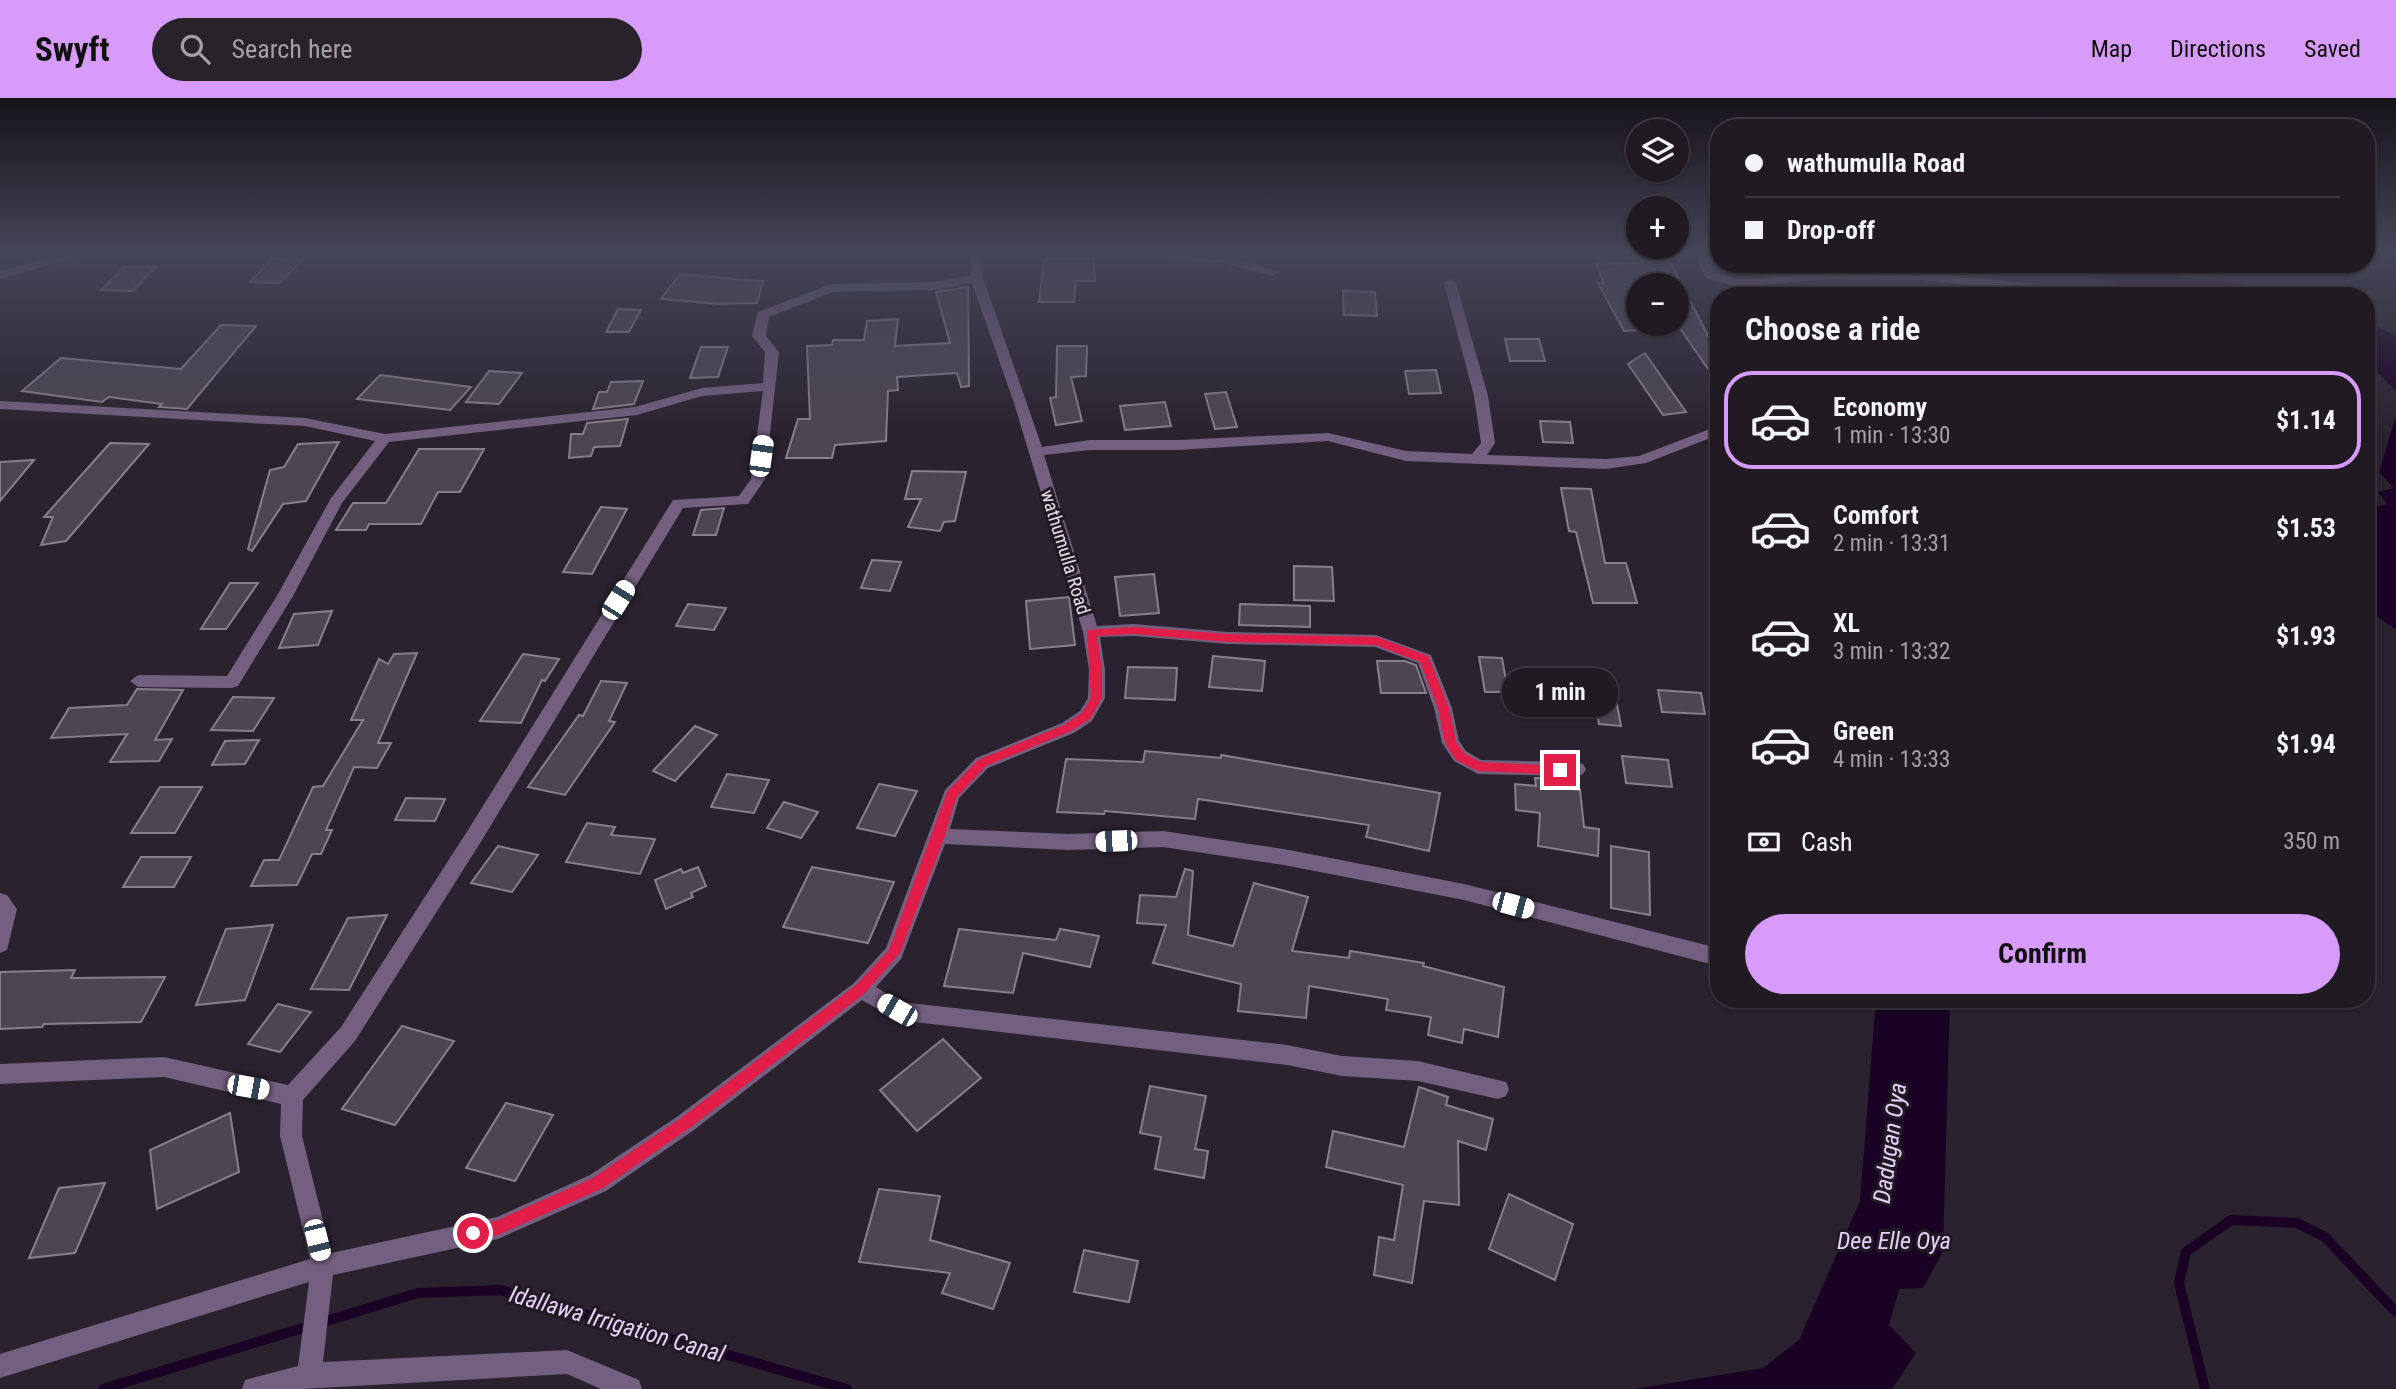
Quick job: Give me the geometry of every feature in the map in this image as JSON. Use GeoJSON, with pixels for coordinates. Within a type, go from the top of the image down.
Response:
{"type":"FeatureCollection","features":[{"type":"Feature","properties":{"kind":"street"},"geometry":{"type":"LineString","coordinates":[[301,1380],[316,1343],[323,1266],[291,1136],[292,1096],[348,1034],[475,835],[678,503],[743,501],[758,480],[772,352],[759,336],[765,314]]}},
{"type":"Feature","properties":{"kind":"street","name":"wathumulla Road"},"geometry":{"type":"LineString","coordinates":[[0,1366],[323,1266],[498,1228],[598,1183],[686,1123],[860,989],[894,953],[939,836],[951,795],[982,763],[1068,728],[1086,716],[1096,698],[1097,670],[1091,632],[1036,452],[989,314]]}},
{"type":"Feature","properties":{"kind":"street"},"geometry":{"type":"LineString","coordinates":[[1459,314],[1481,396],[1488,443],[1477,458]]}},
{"type":"Feature","properties":{"kind":"street"},"geometry":{"type":"LineString","coordinates":[[0,405],[305,422],[385,438],[637,411],[670,396],[728,387],[770,387]]}},
{"type":"Feature","properties":{"kind":"street"},"geometry":{"type":"LineString","coordinates":[[1036,452],[1090,445],[1178,445],[1272,438],[1328,438],[1406,456],[1606,464],[1663,454],[1710,433]]}},
{"type":"Feature","properties":{"kind":"street"},"geometry":{"type":"LineString","coordinates":[[138,681],[232,682],[278,607],[336,502],[385,438]]}},
{"type":"Feature","properties":{"kind":"street"},"geometry":{"type":"LineString","coordinates":[[1091,632],[1134,630],[1228,638],[1377,641],[1424,659],[1443,708],[1451,743],[1460,757],[1478,767],[1577,769]]}},
{"type":"Feature","properties":{"kind":"street"},"geometry":{"type":"LineString","coordinates":[[939,836],[1069,842],[1163,839],[1284,857],[1464,892],[1710,955]]}},
{"type":"Feature","properties":{"kind":"street"},"geometry":{"type":"LineString","coordinates":[[0,901],[7,909],[0,944]]}},
{"type":"Feature","properties":{"kind":"street"},"geometry":{"type":"LineString","coordinates":[[860,989],[897,1010],[1287,1055],[1342,1066],[1418,1071],[1498,1089]]}},
{"type":"Feature","properties":{"kind":"street"},"geometry":{"type":"LineString","coordinates":[[0,1074],[163,1067],[292,1096]]}},
{"type":"Feature","properties":{"kind":"street"},"geometry":{"type":"LineString","coordinates":[[254,1389],[301,1380],[567,1362],[630,1389]]}},
{"type":"Feature","properties":{"kind":"water"},"geometry":{"type":"Polygon","coordinates":[[[2375,326],[2396,336],[2396,391],[2375,370],[2375,326]]]}},
{"type":"Feature","properties":{"kind":"water"},"geometry":{"type":"Polygon","coordinates":[[[2396,416],[2396,629],[2375,615],[2375,507],[2387,504],[2378,492],[2394,488],[2379,472],[2396,416]]]}},
{"type":"Feature","properties":{"kind":"water","name":"Dee Elle Oya"},"geometry":{"type":"Polygon","coordinates":[[[1875,1008],[1950,1008],[1943,1251],[1923,1288],[1899,1289],[1889,1325],[1916,1353],[1892,1389],[1634,1389],[1763,1368],[1799,1340],[1860,1201],[1875,1008]]]}},
{"type":"Feature","properties":{"kind":"building"},"geometry":{"type":"Polygon","coordinates":[[[615,314],[639,314],[629,332],[606,332],[615,314]]]}},
{"type":"Feature","properties":{"kind":"building"},"geometry":{"type":"Polygon","coordinates":[[[942,314],[968,314],[969,386],[961,387],[957,373],[897,377],[898,390],[888,391],[886,441],[835,445],[832,458],[786,458],[798,419],[810,419],[807,346],[832,345],[833,340],[864,340],[867,321],[898,319],[895,346],[950,343],[942,314]]]}},
{"type":"Feature","properties":{"kind":"building"},"geometry":{"type":"Polygon","coordinates":[[[1377,314],[1377,316],[1344,315],[1377,314]]]}},
{"type":"Feature","properties":{"kind":"building"},"geometry":{"type":"Polygon","coordinates":[[[1615,314],[1626,314],[1624,331],[1615,314]]]}},
{"type":"Feature","properties":{"kind":"building"},"geometry":{"type":"Polygon","coordinates":[[[1689,314],[1697,314],[1710,339],[1710,372],[1685,336],[1689,336],[1689,314]]]}},
{"type":"Feature","properties":{"kind":"building"},"geometry":{"type":"Polygon","coordinates":[[[221,325],[256,326],[187,409],[159,407],[162,404],[109,397],[102,402],[22,391],[61,358],[181,369],[221,325]]]}},
{"type":"Feature","properties":{"kind":"building"},"geometry":{"type":"Polygon","coordinates":[[[1505,339],[1539,339],[1545,361],[1510,361],[1505,339]]]}},
{"type":"Feature","properties":{"kind":"building"},"geometry":{"type":"Polygon","coordinates":[[[1057,346],[1087,346],[1086,376],[1071,377],[1082,421],[1056,425],[1050,398],[1056,397],[1057,346]]]}},
{"type":"Feature","properties":{"kind":"building"},"geometry":{"type":"Polygon","coordinates":[[[701,347],[728,347],[718,377],[690,378],[701,347]]]}},
{"type":"Feature","properties":{"kind":"building"},"geometry":{"type":"Polygon","coordinates":[[[1645,353],[1686,412],[1663,415],[1628,364],[1645,353]]]}},
{"type":"Feature","properties":{"kind":"building"},"geometry":{"type":"Polygon","coordinates":[[[1436,370],[1441,393],[1409,394],[1405,371],[1436,370]]]}},
{"type":"Feature","properties":{"kind":"building"},"geometry":{"type":"Polygon","coordinates":[[[489,371],[522,373],[499,404],[466,402],[489,371]]]}},
{"type":"Feature","properties":{"kind":"building"},"geometry":{"type":"Polygon","coordinates":[[[380,375],[471,387],[450,410],[357,399],[380,375]]]}},
{"type":"Feature","properties":{"kind":"building"},"geometry":{"type":"Polygon","coordinates":[[[643,381],[634,404],[593,409],[599,392],[607,392],[611,382],[643,381]]]}},
{"type":"Feature","properties":{"kind":"building"},"geometry":{"type":"Polygon","coordinates":[[[1226,392],[1237,427],[1215,429],[1205,394],[1226,392]]]}},
{"type":"Feature","properties":{"kind":"building"},"geometry":{"type":"Polygon","coordinates":[[[1165,402],[1171,426],[1125,430],[1120,406],[1165,402]]]}},
{"type":"Feature","properties":{"kind":"building"},"geometry":{"type":"Polygon","coordinates":[[[628,419],[620,446],[594,447],[591,456],[569,458],[571,434],[583,434],[587,423],[628,419]]]}},
{"type":"Feature","properties":{"kind":"building"},"geometry":{"type":"Polygon","coordinates":[[[1540,421],[1570,422],[1573,443],[1543,442],[1540,421]]]}},
{"type":"Feature","properties":{"kind":"building"},"geometry":{"type":"Polygon","coordinates":[[[339,442],[306,501],[283,504],[252,551],[248,549],[270,470],[284,467],[298,444],[339,442]]]}},
{"type":"Feature","properties":{"kind":"building"},"geometry":{"type":"Polygon","coordinates":[[[110,443],[149,444],[66,541],[41,545],[53,517],[44,517],[110,443]]]}},
{"type":"Feature","properties":{"kind":"building"},"geometry":{"type":"Polygon","coordinates":[[[419,449],[484,449],[460,492],[438,492],[421,524],[369,524],[366,530],[336,530],[353,503],[386,503],[419,449]]]}},
{"type":"Feature","properties":{"kind":"building"},"geometry":{"type":"Polygon","coordinates":[[[34,460],[0,501],[0,462],[34,460]]]}},
{"type":"Feature","properties":{"kind":"building"},"geometry":{"type":"Polygon","coordinates":[[[912,471],[966,472],[955,521],[944,522],[940,531],[908,527],[921,499],[905,499],[912,471]]]}},
{"type":"Feature","properties":{"kind":"building"},"geometry":{"type":"Polygon","coordinates":[[[1561,488],[1591,489],[1605,563],[1626,563],[1637,603],[1593,603],[1576,532],[1569,531],[1561,488]]]}},
{"type":"Feature","properties":{"kind":"building"},"geometry":{"type":"Polygon","coordinates":[[[601,507],[627,509],[592,574],[563,572],[601,507]]]}},
{"type":"Feature","properties":{"kind":"building"},"geometry":{"type":"Polygon","coordinates":[[[724,508],[716,535],[693,535],[701,510],[724,508]]]}},
{"type":"Feature","properties":{"kind":"building"},"geometry":{"type":"Polygon","coordinates":[[[872,560],[901,562],[890,591],[861,588],[872,560]]]}},
{"type":"Feature","properties":{"kind":"building"},"geometry":{"type":"Polygon","coordinates":[[[1294,566],[1332,567],[1334,601],[1294,600],[1294,566]]]}},
{"type":"Feature","properties":{"kind":"building"},"geometry":{"type":"Polygon","coordinates":[[[1154,574],[1159,613],[1120,616],[1115,577],[1154,574]]]}},
{"type":"Feature","properties":{"kind":"building"},"geometry":{"type":"Polygon","coordinates":[[[230,583],[258,583],[226,629],[201,629],[230,583]]]}},
{"type":"Feature","properties":{"kind":"building"},"geometry":{"type":"Polygon","coordinates":[[[1069,597],[1075,645],[1030,649],[1026,601],[1069,597]]]}},
{"type":"Feature","properties":{"kind":"building"},"geometry":{"type":"Polygon","coordinates":[[[688,604],[726,608],[714,630],[676,626],[688,604]]]}},
{"type":"Feature","properties":{"kind":"building"},"geometry":{"type":"Polygon","coordinates":[[[1240,604],[1310,606],[1310,627],[1239,625],[1240,604]]]}},
{"type":"Feature","properties":{"kind":"building"},"geometry":{"type":"Polygon","coordinates":[[[332,611],[318,645],[279,648],[294,614],[332,611]]]}},
{"type":"Feature","properties":{"kind":"building"},"geometry":{"type":"Polygon","coordinates":[[[417,653],[378,743],[391,743],[377,768],[354,767],[326,830],[332,830],[321,854],[312,854],[297,885],[251,886],[264,860],[279,860],[313,787],[323,786],[363,720],[351,720],[379,659],[388,664],[394,654],[417,653]]]}},
{"type":"Feature","properties":{"kind":"building"},"geometry":{"type":"Polygon","coordinates":[[[523,654],[559,659],[545,681],[542,680],[521,723],[480,721],[523,654]]]}},
{"type":"Feature","properties":{"kind":"building"},"geometry":{"type":"Polygon","coordinates":[[[1213,656],[1265,661],[1262,691],[1209,687],[1213,656]]]}},
{"type":"Feature","properties":{"kind":"building"},"geometry":{"type":"Polygon","coordinates":[[[1479,657],[1502,658],[1508,692],[1485,692],[1479,657]]]}},
{"type":"Feature","properties":{"kind":"building"},"geometry":{"type":"Polygon","coordinates":[[[1377,661],[1405,661],[1416,665],[1426,693],[1381,693],[1377,661]]]}},
{"type":"Feature","properties":{"kind":"building"},"geometry":{"type":"Polygon","coordinates":[[[1128,667],[1177,668],[1175,700],[1125,698],[1128,667]]]}},
{"type":"Feature","properties":{"kind":"building"},"geometry":{"type":"Polygon","coordinates":[[[601,681],[627,683],[609,721],[615,722],[565,795],[528,787],[579,715],[583,716],[601,681]]]}},
{"type":"Feature","properties":{"kind":"building"},"geometry":{"type":"Polygon","coordinates":[[[137,689],[183,690],[155,740],[172,739],[159,761],[110,762],[127,734],[51,738],[69,708],[127,705],[137,689]]]}},
{"type":"Feature","properties":{"kind":"building"},"geometry":{"type":"Polygon","coordinates":[[[1658,690],[1701,693],[1705,714],[1662,712],[1658,690]]]}},
{"type":"Feature","properties":{"kind":"building"},"geometry":{"type":"Polygon","coordinates":[[[233,697],[274,698],[253,731],[211,730],[233,697]]]}},
{"type":"Feature","properties":{"kind":"building"},"geometry":{"type":"Polygon","coordinates":[[[1594,698],[1616,699],[1621,726],[1599,724],[1594,698]]]}},
{"type":"Feature","properties":{"kind":"building"},"geometry":{"type":"Polygon","coordinates":[[[695,726],[717,735],[675,781],[653,771],[695,726]]]}},
{"type":"Feature","properties":{"kind":"building"},"geometry":{"type":"Polygon","coordinates":[[[259,740],[245,764],[212,765],[225,741],[259,740]]]}},
{"type":"Feature","properties":{"kind":"building"},"geometry":{"type":"Polygon","coordinates":[[[1145,751],[1221,758],[1221,755],[1440,793],[1429,851],[1366,837],[1369,825],[1198,799],[1195,819],[1105,811],[1104,814],[1057,812],[1066,759],[1143,762],[1145,751]]]}},
{"type":"Feature","properties":{"kind":"building"},"geometry":{"type":"Polygon","coordinates":[[[1622,756],[1668,760],[1672,787],[1626,783],[1622,756]]]}},
{"type":"Feature","properties":{"kind":"building"},"geometry":{"type":"Polygon","coordinates":[[[727,774],[769,780],[754,813],[711,807],[727,774]]]}},
{"type":"Feature","properties":{"kind":"building"},"geometry":{"type":"Polygon","coordinates":[[[1535,778],[1571,779],[1572,789],[1580,790],[1584,827],[1599,829],[1598,856],[1538,846],[1540,813],[1516,810],[1515,784],[1536,786],[1535,778]]]}},
{"type":"Feature","properties":{"kind":"building"},"geometry":{"type":"Polygon","coordinates":[[[879,784],[917,791],[895,836],[857,828],[879,784]]]}},
{"type":"Feature","properties":{"kind":"building"},"geometry":{"type":"Polygon","coordinates":[[[160,787],[202,787],[175,833],[131,833],[160,787]]]}},
{"type":"Feature","properties":{"kind":"building"},"geometry":{"type":"Polygon","coordinates":[[[406,798],[445,799],[435,821],[395,820],[406,798]]]}},
{"type":"Feature","properties":{"kind":"building"},"geometry":{"type":"Polygon","coordinates":[[[784,802],[818,812],[801,838],[767,828],[784,802]]]}},
{"type":"Feature","properties":{"kind":"building"},"geometry":{"type":"Polygon","coordinates":[[[587,823],[615,827],[611,835],[655,839],[640,874],[566,862],[587,823]]]}},
{"type":"Feature","properties":{"kind":"building"},"geometry":{"type":"Polygon","coordinates":[[[498,846],[538,855],[512,892],[471,883],[498,846]]]}},
{"type":"Feature","properties":{"kind":"building"},"geometry":{"type":"Polygon","coordinates":[[[1611,846],[1649,852],[1650,915],[1611,908],[1611,846]]]}},
{"type":"Feature","properties":{"kind":"building"},"geometry":{"type":"Polygon","coordinates":[[[141,857],[191,857],[174,887],[123,887],[141,857]]]}},
{"type":"Feature","properties":{"kind":"building"},"geometry":{"type":"Polygon","coordinates":[[[698,867],[706,886],[691,893],[693,897],[666,909],[655,880],[681,869],[683,873],[698,867]]]}},
{"type":"Feature","properties":{"kind":"building"},"geometry":{"type":"Polygon","coordinates":[[[812,867],[894,882],[868,943],[783,927],[812,867]]]}},
{"type":"Feature","properties":{"kind":"building"},"geometry":{"type":"Polygon","coordinates":[[[1185,869],[1193,871],[1188,935],[1233,946],[1254,883],[1308,897],[1292,951],[1349,958],[1350,951],[1424,963],[1423,966],[1504,987],[1498,1037],[1464,1029],[1462,1043],[1428,1035],[1431,1017],[1386,1010],[1388,999],[1309,986],[1306,1018],[1238,1011],[1241,984],[1153,963],[1166,925],[1137,923],[1140,895],[1176,897],[1185,869]]]}},
{"type":"Feature","properties":{"kind":"building"},"geometry":{"type":"Polygon","coordinates":[[[387,915],[349,990],[311,989],[348,918],[387,915]]]}},
{"type":"Feature","properties":{"kind":"building"},"geometry":{"type":"Polygon","coordinates":[[[273,925],[245,1000],[196,1005],[226,929],[273,925]]]}},
{"type":"Feature","properties":{"kind":"building"},"geometry":{"type":"Polygon","coordinates":[[[959,929],[1056,940],[1060,929],[1099,936],[1090,967],[1023,953],[1013,993],[944,986],[959,929]]]}},
{"type":"Feature","properties":{"kind":"building"},"geometry":{"type":"Polygon","coordinates":[[[75,970],[71,978],[165,977],[141,1022],[44,1024],[42,1027],[0,1029],[0,972],[75,970]]]}},
{"type":"Feature","properties":{"kind":"building"},"geometry":{"type":"Polygon","coordinates":[[[278,1004],[311,1012],[280,1052],[248,1044],[278,1004]]]}},
{"type":"Feature","properties":{"kind":"building"},"geometry":{"type":"Polygon","coordinates":[[[402,1026],[454,1041],[395,1125],[342,1109],[402,1026]]]}},
{"type":"Feature","properties":{"kind":"building"},"geometry":{"type":"Polygon","coordinates":[[[943,1039],[981,1078],[917,1131],[880,1090],[943,1039]]]}},
{"type":"Feature","properties":{"kind":"building"},"geometry":{"type":"Polygon","coordinates":[[[1150,1086],[1206,1096],[1195,1149],[1208,1151],[1204,1178],[1155,1169],[1161,1137],[1140,1133],[1150,1086]]]}},
{"type":"Feature","properties":{"kind":"building"},"geometry":{"type":"Polygon","coordinates":[[[1419,1087],[1448,1097],[1446,1105],[1493,1119],[1486,1150],[1458,1141],[1459,1205],[1424,1201],[1412,1283],[1374,1275],[1379,1237],[1394,1240],[1403,1185],[1326,1167],[1333,1131],[1404,1147],[1419,1087]]]}},
{"type":"Feature","properties":{"kind":"building"},"geometry":{"type":"Polygon","coordinates":[[[506,1103],[553,1115],[515,1181],[466,1168],[506,1103]]]}},
{"type":"Feature","properties":{"kind":"building"},"geometry":{"type":"Polygon","coordinates":[[[230,1113],[239,1172],[157,1209],[150,1150],[230,1113]]]}},
{"type":"Feature","properties":{"kind":"building"},"geometry":{"type":"Polygon","coordinates":[[[105,1183],[75,1253],[29,1258],[59,1188],[105,1183]]]}},
{"type":"Feature","properties":{"kind":"building"},"geometry":{"type":"Polygon","coordinates":[[[879,1189],[940,1196],[930,1240],[1010,1263],[993,1309],[942,1293],[950,1273],[859,1262],[879,1189]]]}},
{"type":"Feature","properties":{"kind":"building"},"geometry":{"type":"Polygon","coordinates":[[[1509,1194],[1573,1224],[1555,1280],[1489,1249],[1509,1194]]]}},
{"type":"Feature","properties":{"kind":"building"},"geometry":{"type":"Polygon","coordinates":[[[1084,1250],[1138,1261],[1129,1302],[1074,1292],[1084,1250]]]}},
{"type":"Feature","properties":{"kind":"waterway"},"geometry":{"type":"LineString","coordinates":[[2205,1389],[2179,1283],[2186,1252],[2231,1220],[2297,1223],[2325,1237],[2396,1312]]}},
{"type":"Feature","properties":{"kind":"waterway","name":"Idallawa Irrigation Canal"},"geometry":{"type":"LineString","coordinates":[[103,1389],[418,1293],[500,1290],[847,1389]]}},
{"type":"Feature","properties":{"kind":"route"},"geometry":{"type":"LineString","coordinates":[[473,1233],[498,1228],[598,1183],[686,1123],[860,989],[894,953],[939,836],[951,795],[982,763],[1068,728],[1086,716],[1096,698],[1097,670],[1091,632],[1134,630],[1228,638],[1377,641],[1407,650],[1424,659],[1443,708],[1451,743],[1460,757],[1478,767],[1560,770]]}},
{"type":"Feature","properties":{"kind":"water label","name":"Dadugan Oya"},"geometry":{"type":"Point","coordinates":[1890,1143]}}]}
